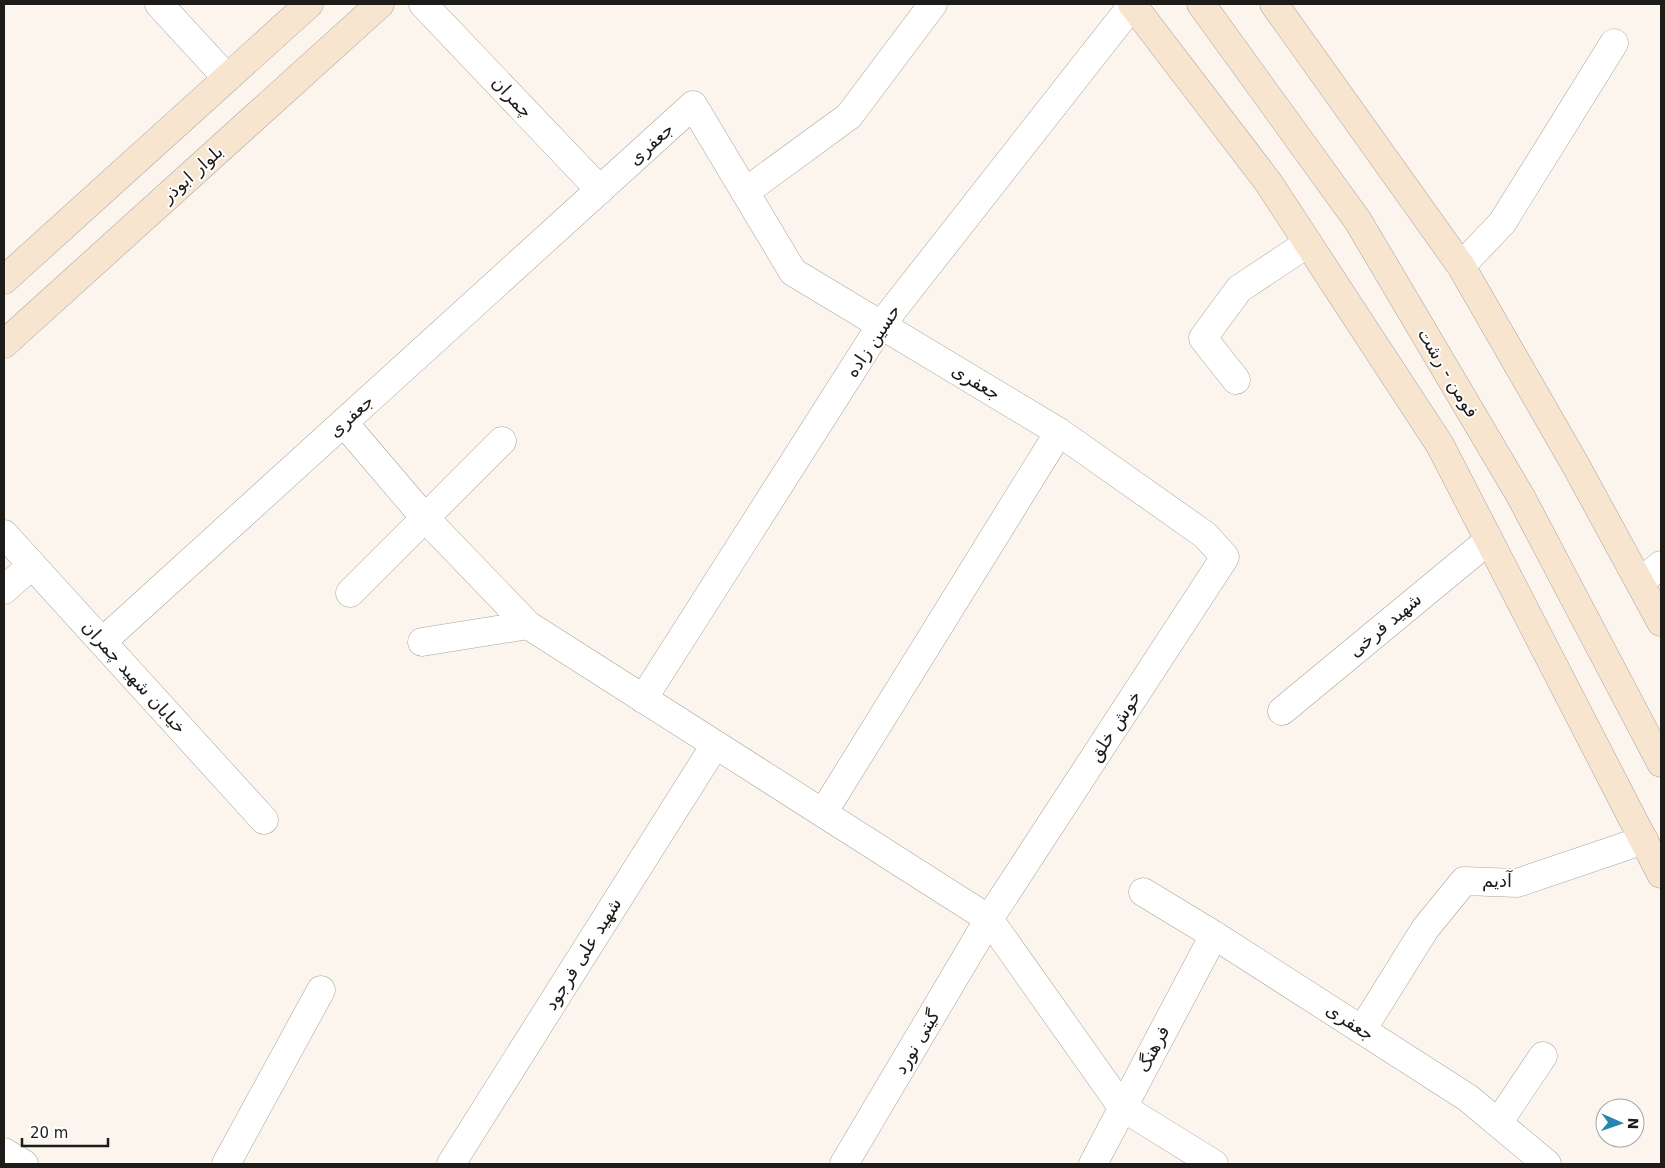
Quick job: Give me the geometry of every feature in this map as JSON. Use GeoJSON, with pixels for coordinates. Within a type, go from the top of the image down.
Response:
{"type":"FeatureCollection","features":[{"type":"Feature","properties":{"kind":"street"},"geometry":{"type":"LineString","coordinates":[[159,4],[227,78]]}},
{"type":"Feature","properties":{"kind":"street"},"geometry":{"type":"LineString","coordinates":[[4,280],[309,4]]}},
{"type":"Feature","properties":{"kind":"street","name":"بلوار ابوذر"},"geometry":{"type":"LineString","coordinates":[[4,344],[380,4]]}},
{"type":"Feature","properties":{"kind":"street","name":"چمران"},"geometry":{"type":"LineString","coordinates":[[423,4],[600,190]]}},
{"type":"Feature","properties":{"kind":"street"},"geometry":{"type":"LineString","coordinates":[[744,192],[849,116],[934,4]]}},
{"type":"Feature","properties":{"kind":"street"},"geometry":{"type":"LineString","coordinates":[[1133,4],[1268,182],[1440,445],[1661,874]]}},
{"type":"Feature","properties":{"kind":"street","name":"حسین زاده"},"geometry":{"type":"LineString","coordinates":[[643,699],[881,325],[1133,4]]}},
{"type":"Feature","properties":{"kind":"street","name":"فومن - رشت"},"geometry":{"type":"LineString","coordinates":[[1201,4],[1358,221],[1521,497],[1661,763]]}},
{"type":"Feature","properties":{"kind":"street"},"geometry":{"type":"LineString","coordinates":[[1274,4],[1461,266],[1661,622]]}},
{"type":"Feature","properties":{"kind":"street"},"geometry":{"type":"LineString","coordinates":[[1461,266],[1502,223],[1614,43]]}},
{"type":"Feature","properties":{"kind":"street","name":"جعفری"},"geometry":{"type":"LineString","coordinates":[[102,642],[693,105],[792,272],[1059,432],[1206,536]]}},
{"type":"Feature","properties":{"kind":"street"},"geometry":{"type":"LineString","coordinates":[[1236,380],[1203,338],[1240,289],[1308,243]]}},
{"type":"Feature","properties":{"kind":"street"},"geometry":{"type":"LineString","coordinates":[[344,423],[425,518],[528,625],[989,919],[1122,1107],[1214,1164]]}},
{"type":"Feature","properties":{"kind":"street"},"geometry":{"type":"LineString","coordinates":[[823,813],[1059,432]]}},
{"type":"Feature","properties":{"kind":"street"},"geometry":{"type":"LineString","coordinates":[[350,593],[502,441]]}},
{"type":"Feature","properties":{"kind":"street","name":"خیابان شهید چمران"},"geometry":{"type":"LineString","coordinates":[[4,534],[264,820]]}},
{"type":"Feature","properties":{"kind":"street","name":"خوش خلق"},"geometry":{"type":"LineString","coordinates":[[989,919],[1225,557],[1206,536]]}},
{"type":"Feature","properties":{"kind":"street","name":"شهید فرخی"},"geometry":{"type":"LineString","coordinates":[[1282,711],[1489,540]]}},
{"type":"Feature","properties":{"kind":"street"},"geometry":{"type":"LineString","coordinates":[[4,590],[32,565]]}},
{"type":"Feature","properties":{"kind":"street"},"geometry":{"type":"LineString","coordinates":[[1640,582],[1661,565]]}},
{"type":"Feature","properties":{"kind":"street"},"geometry":{"type":"LineString","coordinates":[[422,642],[528,625]]}},
{"type":"Feature","properties":{"kind":"street","name":"شهید علی فرجود"},"geometry":{"type":"LineString","coordinates":[[451,1164],[715,745]]}},
{"type":"Feature","properties":{"kind":"street","name":"آدیم"},"geometry":{"type":"LineString","coordinates":[[1362,1030],[1425,929],[1464,881],[1517,883],[1644,840]]}},
{"type":"Feature","properties":{"kind":"street","name":"جعفری"},"geometry":{"type":"LineString","coordinates":[[1143,892],[1214,935],[1468,1098],[1498,1122],[1520,1156],[1547,1164]]}},
{"type":"Feature","properties":{"kind":"street","name":"گیتی نورد"},"geometry":{"type":"LineString","coordinates":[[844,1164],[989,919]]}},
{"type":"Feature","properties":{"kind":"street","name":"فرهنگ"},"geometry":{"type":"LineString","coordinates":[[1093,1164],[1214,935]]}},
{"type":"Feature","properties":{"kind":"street"},"geometry":{"type":"LineString","coordinates":[[226,1164],[321,990]]}},
{"type":"Feature","properties":{"kind":"street"},"geometry":{"type":"LineString","coordinates":[[1498,1122],[1543,1056]]}},
{"type":"Feature","properties":{"kind":"street"},"geometry":{"type":"LineString","coordinates":[[4,1152],[24,1164]]}}]}
